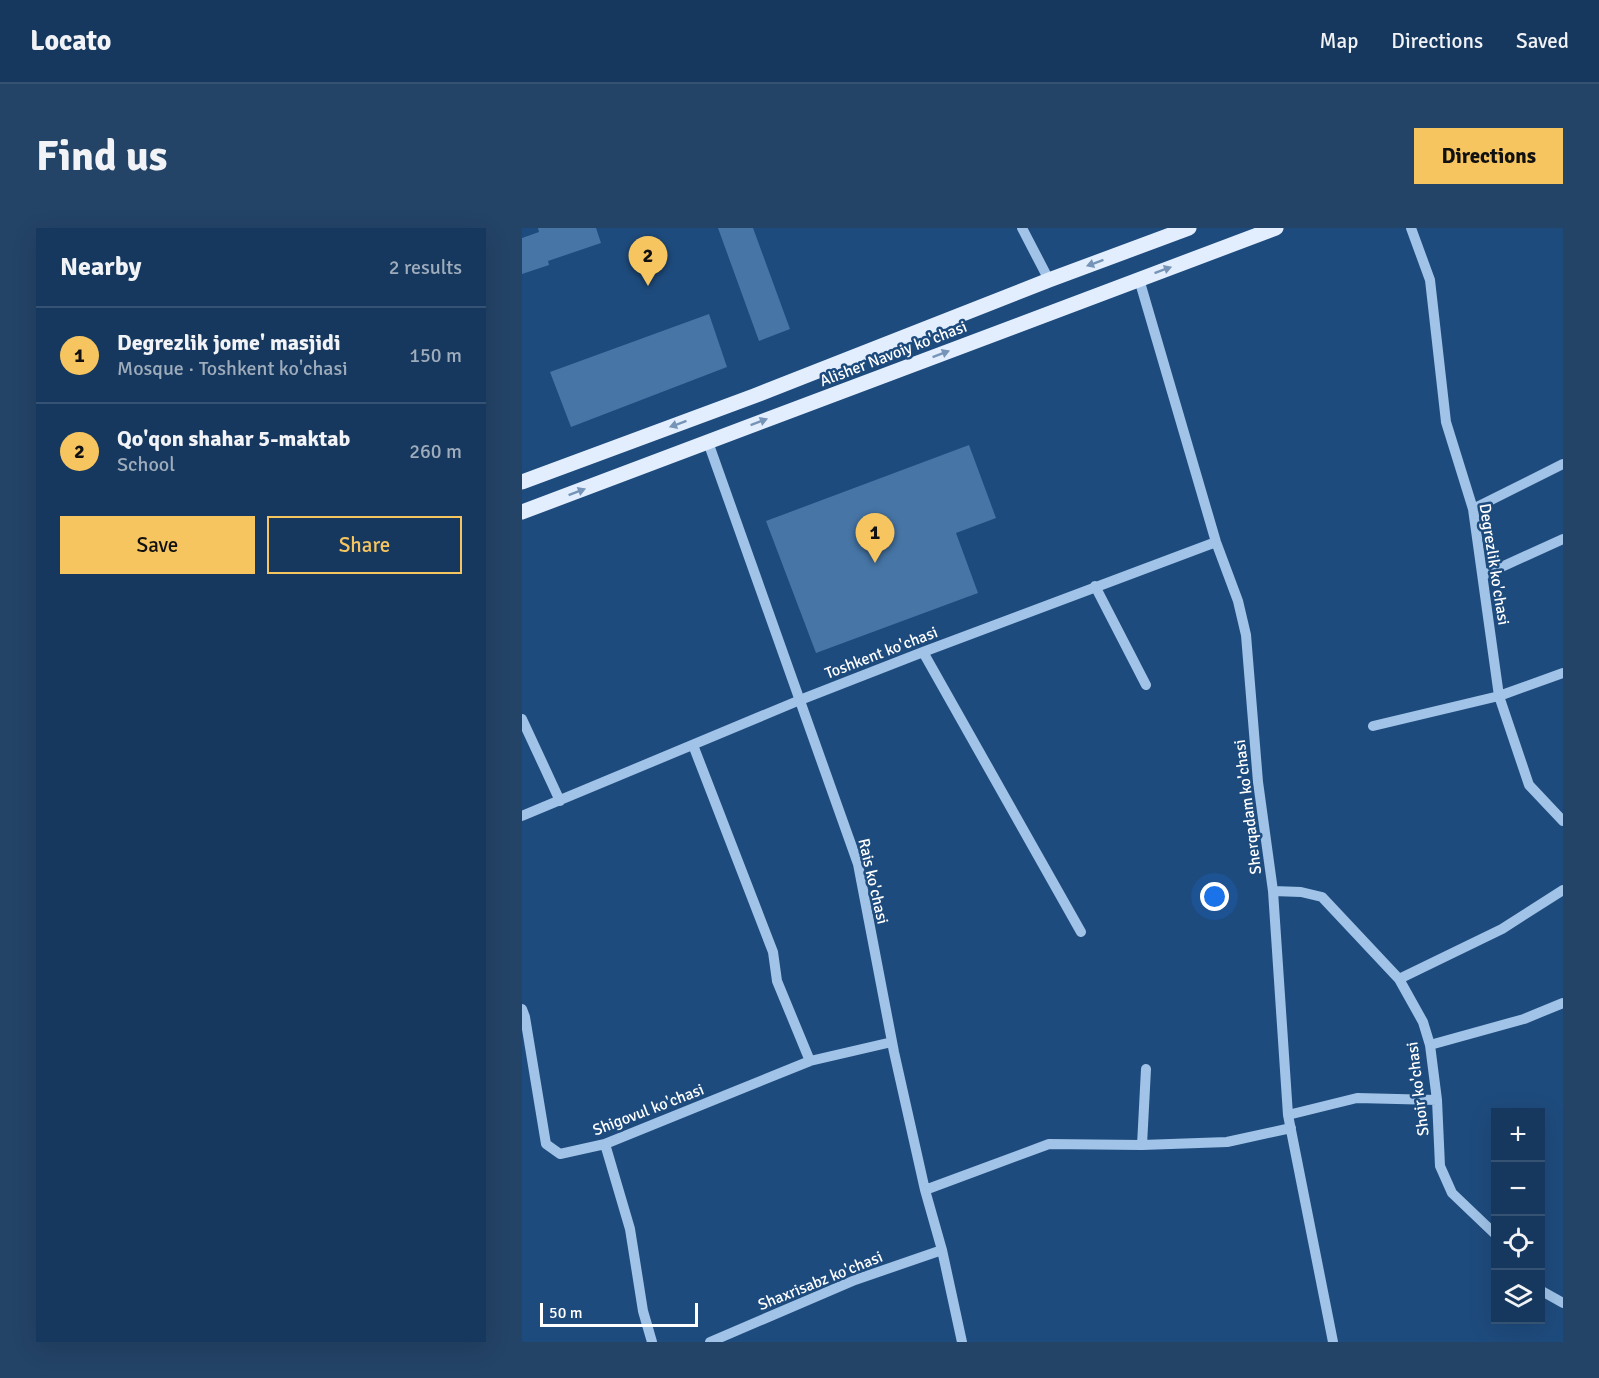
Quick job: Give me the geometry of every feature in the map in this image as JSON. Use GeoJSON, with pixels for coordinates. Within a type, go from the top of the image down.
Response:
{"type":"FeatureCollection","features":[{"type":"Feature","properties":{"kind":"main road","name":"Alisher Navoiy ko'chasi"},"geometry":{"type":"LineString","coordinates":[[522,482],[754,396],[1170,231],[1189,228]]}},
{"type":"Feature","properties":{"kind":"main road","name":"Alisher Navoiy ko'chasi"},"geometry":{"type":"LineString","coordinates":[[522,513],[1276,228]]}},
{"type":"Feature","properties":{"kind":"street"},"geometry":{"type":"LineString","coordinates":[[1022,228],[1049,280]]}},
{"type":"Feature","properties":{"kind":"street","name":"Degrezlik ko'chasi"},"geometry":{"type":"LineString","coordinates":[[1411,228],[1430,280],[1446,422],[1473,509],[1484,575],[1499,696],[1530,785],[1563,821]]}},
{"type":"Feature","properties":{"kind":"street","name":"Sherqadam ko'chasi"},"geometry":{"type":"LineString","coordinates":[[1139,279],[1216,542],[1238,601],[1246,635],[1258,782],[1273,891],[1288,1115],[1334,1342]]}},
{"type":"Feature","properties":{"kind":"street","name":"Rais ko'chasi"},"geometry":{"type":"LineString","coordinates":[[708,441],[858,864],[891,1042],[962,1342]]}},
{"type":"Feature","properties":{"kind":"street"},"geometry":{"type":"LineString","coordinates":[[1473,509],[1563,464]]}},
{"type":"Feature","properties":{"kind":"street"},"geometry":{"type":"LineString","coordinates":[[1484,575],[1563,539]]}},
{"type":"Feature","properties":{"kind":"street","name":"Toshkent ko'chasi"},"geometry":{"type":"LineString","coordinates":[[522,816],[800,700],[1095,586],[1216,542]]}},
{"type":"Feature","properties":{"kind":"street"},"geometry":{"type":"LineString","coordinates":[[1095,586],[1146,685]]}},
{"type":"Feature","properties":{"kind":"street"},"geometry":{"type":"LineString","coordinates":[[923,652],[1081,932]]}},
{"type":"Feature","properties":{"kind":"street"},"geometry":{"type":"LineString","coordinates":[[1373,726],[1499,696],[1563,673]]}},
{"type":"Feature","properties":{"kind":"street"},"geometry":{"type":"LineString","coordinates":[[522,719],[560,801]]}},
{"type":"Feature","properties":{"kind":"street"},"geometry":{"type":"LineString","coordinates":[[693,745],[773,952],[777,981],[810,1061]]}},
{"type":"Feature","properties":{"kind":"street"},"geometry":{"type":"LineString","coordinates":[[1399,979],[1502,930],[1563,890]]}},
{"type":"Feature","properties":{"kind":"street","name":"Shoir ko'chasi"},"geometry":{"type":"LineString","coordinates":[[1273,891],[1301,892],[1322,897],[1399,979],[1423,1022],[1430,1045],[1437,1100],[1440,1166],[1452,1192],[1491,1230]]}},
{"type":"Feature","properties":{"kind":"street"},"geometry":{"type":"LineString","coordinates":[[1430,1045],[1524,1019],[1563,1003]]}},
{"type":"Feature","properties":{"kind":"street","name":"Shigovul ko'chasi"},"geometry":{"type":"LineString","coordinates":[[522,1009],[546,1144],[560,1154],[605,1144],[810,1061],[891,1042]]}},
{"type":"Feature","properties":{"kind":"street"},"geometry":{"type":"LineString","coordinates":[[1142,1145],[1146,1069]]}},
{"type":"Feature","properties":{"kind":"street"},"geometry":{"type":"LineString","coordinates":[[1288,1115],[1357,1098],[1437,1100]]}},
{"type":"Feature","properties":{"kind":"street"},"geometry":{"type":"LineString","coordinates":[[925,1190],[1049,1144],[1142,1145],[1227,1142],[1291,1128]]}},
{"type":"Feature","properties":{"kind":"street"},"geometry":{"type":"LineString","coordinates":[[605,1144],[630,1229],[643,1311],[652,1342]]}},
{"type":"Feature","properties":{"kind":"street","name":"Shaxrisabz ko'chasi"},"geometry":{"type":"LineString","coordinates":[[710,1342],[855,1280],[942,1250]]}},
{"type":"Feature","properties":{"kind":"street"},"geometry":{"type":"LineString","coordinates":[[1545,1293],[1563,1303]]}},
{"type":"Feature","properties":{"kind":"building"},"geometry":{"type":"Polygon","coordinates":[[[538,228],[596,228],[601,243],[548,261],[549,265],[522,274],[522,238],[539,232],[538,228]]]}},
{"type":"Feature","properties":{"kind":"building"},"geometry":{"type":"Polygon","coordinates":[[[718,228],[753,228],[790,329],[759,341],[718,228]]]}},
{"type":"Feature","properties":{"kind":"building"},"geometry":{"type":"Polygon","coordinates":[[[709,314],[727,367],[571,427],[550,372],[709,314]]]}},
{"type":"Feature","properties":{"kind":"building"},"geometry":{"type":"Polygon","coordinates":[[[969,445],[996,518],[956,533],[978,593],[816,653],[766,521],[969,445]]]}},
{"type":"Feature","properties":{"kind":"place","name":"Qo'qon shahar 5-maktab"},"geometry":{"type":"Point","coordinates":[648,286]}},
{"type":"Feature","properties":{"kind":"place","name":"Degrezlik jome' masjidi"},"geometry":{"type":"Point","coordinates":[875,563]}}]}
